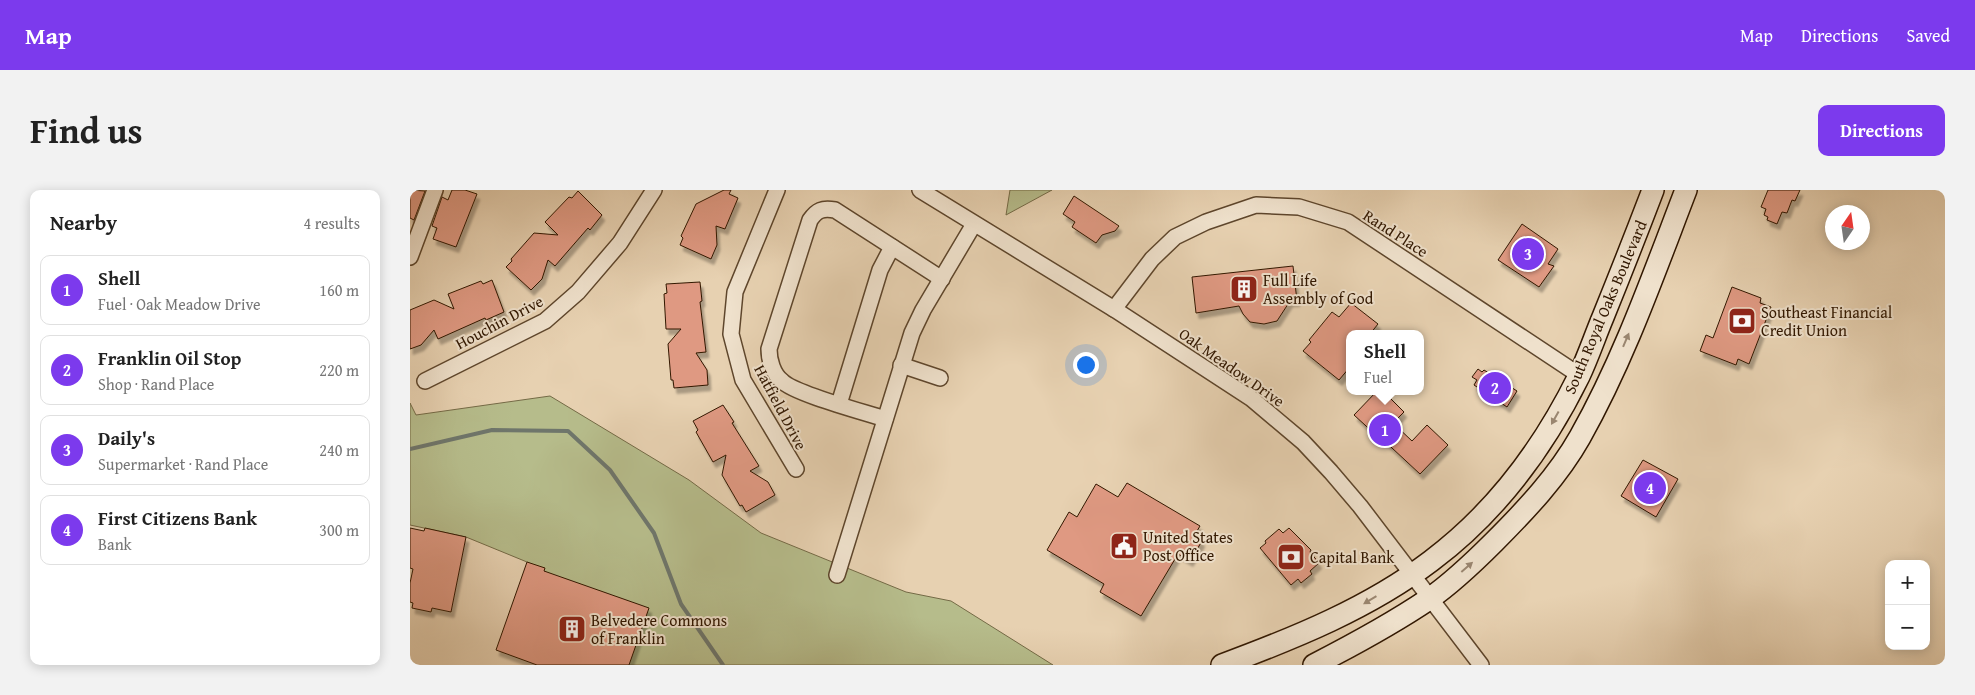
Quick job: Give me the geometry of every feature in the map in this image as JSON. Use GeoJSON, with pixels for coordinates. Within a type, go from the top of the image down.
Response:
{"type":"FeatureCollection","features":[{"type":"Feature","properties":{"kind":"main road","name":"South Royal Oaks Boulevard"},"geometry":{"type":"LineString","coordinates":[[1222,665],[1290,640],[1344,614],[1411,574],[1431,561],[1458,538],[1496,501],[1523,469],[1552,424],[1579,375],[1653,190]]}},
{"type":"Feature","properties":{"kind":"main road","name":"South Royal Oaks Boulevard"},"geometry":{"type":"LineString","coordinates":[[1314,665],[1373,635],[1430,598],[1478,558],[1518,518],[1549,482],[1579,438],[1607,386],[1658,264],[1686,190]]}},
{"type":"Feature","properties":{"kind":"street"},"geometry":{"type":"LineString","coordinates":[[410,257],[434,190]]}},
{"type":"Feature","properties":{"kind":"street","name":"Houchin Drive"},"geometry":{"type":"LineString","coordinates":[[425,381],[545,321],[578,292],[620,243],[654,190]]}},
{"type":"Feature","properties":{"kind":"street","name":"Hatfield Drive"},"geometry":{"type":"LineString","coordinates":[[777,190],[735,292],[732,334],[743,380],[796,469]]}},
{"type":"Feature","properties":{"kind":"street","name":"Oak Meadow Drive"},"geometry":{"type":"LineString","coordinates":[[920,190],[1114,309],[1252,399],[1303,442],[1354,499],[1482,665]]}},
{"type":"Feature","properties":{"kind":"street","name":"Rand Place"},"geometry":{"type":"LineString","coordinates":[[1114,309],[1152,259],[1175,237],[1206,222],[1256,206],[1300,207],[1348,222],[1579,375]]}},
{"type":"Feature","properties":{"kind":"street"},"geometry":{"type":"LineString","coordinates":[[885,419],[796,390],[782,382],[769,357],[769,349],[810,220],[815,213],[822,209],[835,210],[942,279]]}},
{"type":"Feature","properties":{"kind":"street"},"geometry":{"type":"LineString","coordinates":[[837,575],[912,333],[974,224]]}},
{"type":"Feature","properties":{"kind":"street"},"geometry":{"type":"LineString","coordinates":[[839,404],[880,270],[892,247]]}},
{"type":"Feature","properties":{"kind":"street"},"geometry":{"type":"LineString","coordinates":[[901,366],[940,378]]}},
{"type":"Feature","properties":{"kind":"green space"},"geometry":{"type":"Polygon","coordinates":[[[1010,190],[1052,190],[1006,215],[1010,190]]]}},
{"type":"Feature","properties":{"kind":"green space"},"geometry":{"type":"Polygon","coordinates":[[[550,396],[689,480],[761,533],[906,592],[951,601],[1053,665],[629,665],[544,571],[466,537],[410,525],[410,403],[416,415],[550,396]]]}},
{"type":"Feature","properties":{"kind":"building"},"geometry":{"type":"Polygon","coordinates":[[[410,190],[425,191],[414,220],[410,218],[410,190]]]}},
{"type":"Feature","properties":{"kind":"building"},"geometry":{"type":"Polygon","coordinates":[[[452,190],[465,190],[477,194],[456,247],[433,239],[437,228],[432,226],[442,197],[448,200],[452,190]]]}},
{"type":"Feature","properties":{"kind":"building"},"geometry":{"type":"Polygon","coordinates":[[[724,190],[731,190],[729,194],[738,198],[725,229],[716,226],[717,245],[711,259],[680,245],[683,238],[681,236],[696,204],[724,190]]]}},
{"type":"Feature","properties":{"kind":"building"},"geometry":{"type":"Polygon","coordinates":[[[1768,190],[1800,190],[1795,201],[1792,200],[1787,213],[1782,212],[1777,224],[1767,220],[1768,217],[1764,215],[1766,209],[1761,207],[1768,190]]]}},
{"type":"Feature","properties":{"kind":"building"},"geometry":{"type":"Polygon","coordinates":[[[578,191],[602,215],[555,266],[548,260],[542,279],[531,290],[506,267],[534,233],[558,235],[545,222],[569,197],[572,198],[578,191]]]}},
{"type":"Feature","properties":{"kind":"building"},"geometry":{"type":"Polygon","coordinates":[[[1074,196],[1119,226],[1115,231],[1102,235],[1096,243],[1072,227],[1075,222],[1063,214],[1074,196]]]}},
{"type":"Feature","properties":{"kind":"building"},"geometry":{"type":"Polygon","coordinates":[[[1522,224],[1558,249],[1548,264],[1554,266],[1539,287],[1498,260],[1522,224]]]}},
{"type":"Feature","properties":{"kind":"building","name":"Full Life Assembly of God"},"geometry":{"type":"Polygon","coordinates":[[[1293,266],[1297,301],[1290,301],[1277,321],[1264,324],[1250,322],[1239,306],[1196,313],[1192,277],[1293,266]]]}},
{"type":"Feature","properties":{"kind":"building"},"geometry":{"type":"Polygon","coordinates":[[[492,280],[504,312],[486,320],[485,318],[438,339],[434,330],[421,345],[410,349],[410,310],[434,300],[454,309],[448,294],[481,281],[483,284],[492,280]]]}},
{"type":"Feature","properties":{"kind":"building"},"geometry":{"type":"Polygon","coordinates":[[[700,282],[702,301],[700,302],[706,352],[696,353],[707,370],[708,385],[674,388],[673,380],[671,380],[668,344],[681,329],[666,329],[664,294],[667,293],[666,284],[700,282]]]}},
{"type":"Feature","properties":{"kind":"building","name":"Southeast Financial Credit Union"},"geometry":{"type":"Polygon","coordinates":[[[1732,287],[1761,298],[1760,303],[1771,307],[1749,364],[1738,359],[1736,365],[1700,351],[1706,335],[1713,338],[1732,287]]]}},
{"type":"Feature","properties":{"kind":"building"},"geometry":{"type":"Polygon","coordinates":[[[1351,303],[1378,324],[1373,330],[1346,330],[1346,372],[1339,380],[1303,351],[1311,342],[1309,340],[1332,312],[1339,317],[1351,303]]]}},
{"type":"Feature","properties":{"kind":"building"},"geometry":{"type":"Polygon","coordinates":[[[1478,369],[1482,372],[1484,370],[1517,391],[1507,407],[1474,385],[1477,380],[1472,377],[1478,369]]]}},
{"type":"Feature","properties":{"kind":"building"},"geometry":{"type":"Polygon","coordinates":[[[1373,395],[1387,395],[1404,412],[1393,423],[1412,441],[1427,425],[1448,445],[1420,474],[1354,415],[1373,395]]]}},
{"type":"Feature","properties":{"kind":"building"},"geometry":{"type":"Polygon","coordinates":[[[723,405],[759,466],[750,471],[768,482],[775,495],[746,512],[742,505],[740,506],[722,475],[726,455],[713,462],[696,432],[698,430],[693,421],[723,405]]]}},
{"type":"Feature","properties":{"kind":"building"},"geometry":{"type":"Polygon","coordinates":[[[1643,460],[1678,479],[1656,517],[1621,496],[1643,460]]]}},
{"type":"Feature","properties":{"kind":"building","name":"United States Post Office"},"geometry":{"type":"Polygon","coordinates":[[[1127,483],[1200,526],[1194,536],[1202,541],[1190,561],[1178,554],[1141,616],[1100,592],[1104,584],[1047,550],[1069,512],[1077,517],[1096,484],[1118,497],[1127,483]]]}},
{"type":"Feature","properties":{"kind":"building"},"geometry":{"type":"Polygon","coordinates":[[[410,528],[424,531],[425,528],[466,537],[451,612],[432,608],[431,612],[412,608],[413,603],[410,602],[410,583],[413,569],[410,568],[410,528]]]}},
{"type":"Feature","properties":{"kind":"building","name":"Capital Bank"},"geometry":{"type":"Polygon","coordinates":[[[1289,528],[1311,550],[1310,552],[1319,563],[1310,571],[1312,574],[1301,583],[1298,579],[1291,585],[1260,548],[1279,529],[1283,533],[1289,528]]]}},
{"type":"Feature","properties":{"kind":"building","name":"Belvedere Commons of Franklin"},"geometry":{"type":"Polygon","coordinates":[[[527,562],[545,568],[544,571],[649,608],[629,665],[537,665],[496,650],[527,562]]]}},
{"type":"Feature","properties":{"kind":"waterway"},"geometry":{"type":"LineString","coordinates":[[410,449],[492,430],[568,431],[610,470],[654,533],[681,604],[723,665]]}},
{"type":"Feature","properties":{"kind":"place","name":"Daily's"},"geometry":{"type":"Point","coordinates":[1528,254]}},
{"type":"Feature","properties":{"kind":"place","name":"Full Life Assembly of God"},"geometry":{"type":"Point","coordinates":[1244,289]}},
{"type":"Feature","properties":{"kind":"place","name":"Southeast Financial Credit Union"},"geometry":{"type":"Point","coordinates":[1742,321]}},
{"type":"Feature","properties":{"kind":"place","name":"Franklin Oil Stop"},"geometry":{"type":"Point","coordinates":[1495,388]}},
{"type":"Feature","properties":{"kind":"place","name":"Shell"},"geometry":{"type":"Point","coordinates":[1385,430]}},
{"type":"Feature","properties":{"kind":"place","name":"First Citizens Bank"},"geometry":{"type":"Point","coordinates":[1650,488]}},
{"type":"Feature","properties":{"kind":"place","name":"United States Post Office"},"geometry":{"type":"Point","coordinates":[1124,546]}},
{"type":"Feature","properties":{"kind":"place","name":"Capital Bank"},"geometry":{"type":"Point","coordinates":[1291,557]}},
{"type":"Feature","properties":{"kind":"place","name":"Belvedere Commons of Franklin"},"geometry":{"type":"Point","coordinates":[572,629]}}]}
